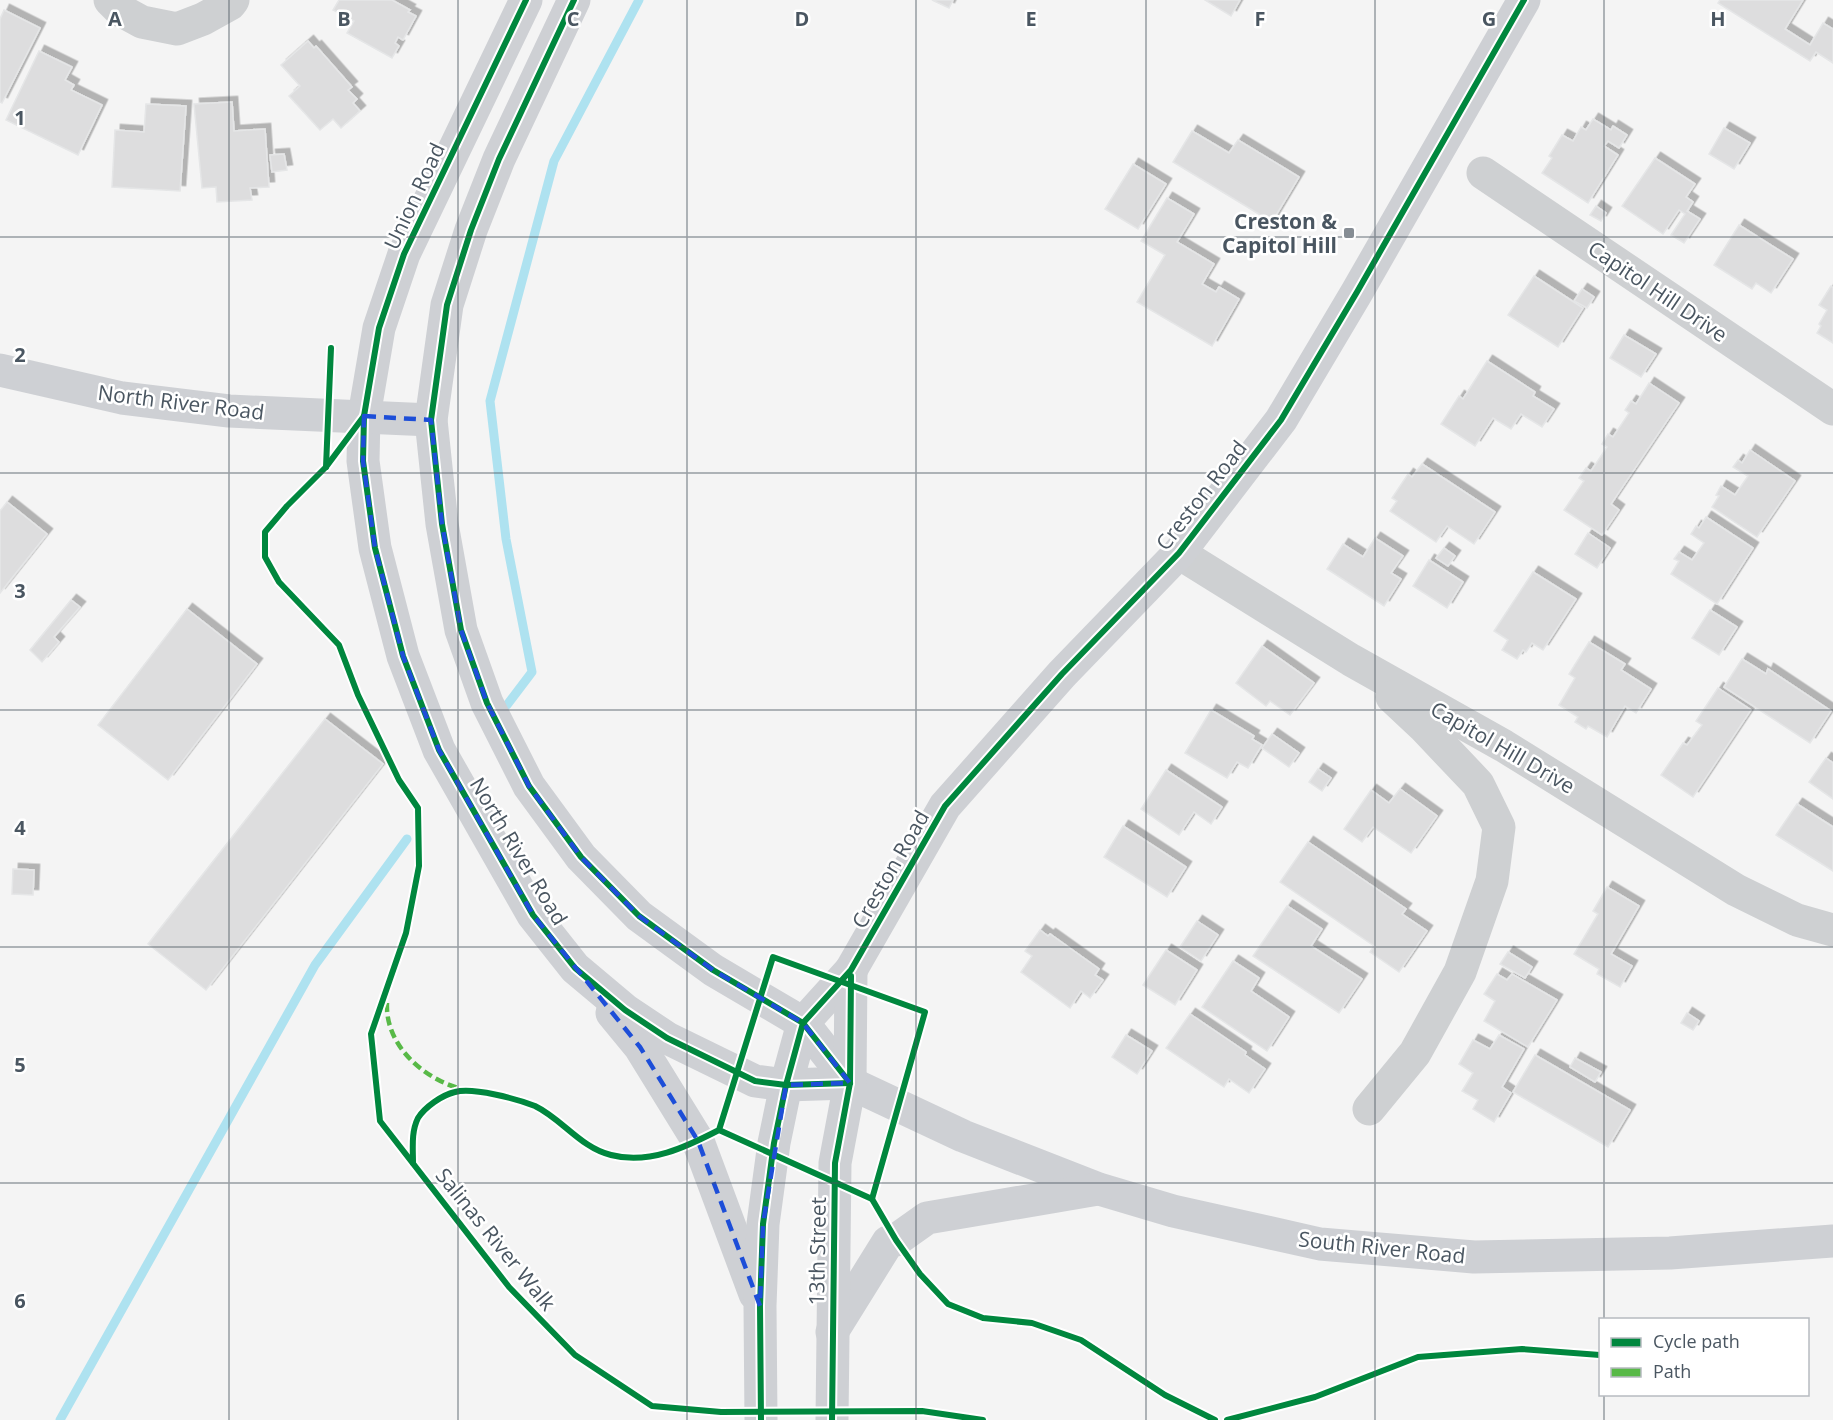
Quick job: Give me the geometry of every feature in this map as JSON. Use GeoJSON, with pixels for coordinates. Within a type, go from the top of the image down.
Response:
{"type":"FeatureCollection","features":[{"type":"Feature","properties":{"kind":"main road","name":"Union Road"},"geometry":{"type":"LineString","coordinates":[[364,416],[379,328],[404,254],[526,0]]}},
{"type":"Feature","properties":{"kind":"main road"},"geometry":{"type":"LineString","coordinates":[[431,420],[447,305],[471,230],[499,159],[574,0]]}},
{"type":"Feature","properties":{"kind":"main road","name":"Creston Road"},"geometry":{"type":"LineString","coordinates":[[761,1420],[760,1306],[763,1224],[774,1143],[786,1085],[803,1023],[851,970],[945,806],[1062,674],[1179,553],[1281,420],[1363,282],[1524,0]]}},
{"type":"Feature","properties":{"kind":"main road","name":"North River Road"},"geometry":{"type":"LineString","coordinates":[[0,370],[122,398],[229,411],[431,420],[442,524],[461,630],[487,704],[528,786],[581,857],[639,916],[713,970],[803,1023],[850,1083]]}},
{"type":"Feature","properties":{"kind":"main road","name":"North River Road"},"geometry":{"type":"LineString","coordinates":[[364,416],[363,461],[375,548],[403,656],[439,750],[533,915],[575,968],[625,1010],[667,1038],[754,1081],[786,1085],[850,1083]]}},
{"type":"Feature","properties":{"kind":"main road"},"geometry":{"type":"LineString","coordinates":[[575,968],[640,1047],[698,1141],[760,1306]]}},
{"type":"Feature","properties":{"kind":"main road","name":"Creston Road"},"geometry":{"type":"LineString","coordinates":[[850,1083],[851,970]]}},
{"type":"Feature","properties":{"kind":"main road","name":"South River Road"},"geometry":{"type":"LineString","coordinates":[[850,1083],[963,1136],[1099,1189],[1173,1211],[1320,1244],[1474,1257],[1670,1253],[1833,1241]]}},
{"type":"Feature","properties":{"kind":"main road","name":"13th Street"},"geometry":{"type":"LineString","coordinates":[[832,1420],[835,1162],[850,1083]]}},
{"type":"Feature","properties":{"kind":"main road"},"geometry":{"type":"LineString","coordinates":[[832,1335],[888,1242],[896,1240],[927,1218],[1099,1189]]}},
{"type":"Feature","properties":{"kind":"street"},"geometry":{"type":"LineString","coordinates":[[110,0],[120,10],[141,22],[177,29],[203,19],[233,0]]}},
{"type":"Feature","properties":{"kind":"street","name":"Capitol Hill Drive"},"geometry":{"type":"LineString","coordinates":[[1484,173],[1833,409]]}},
{"type":"Feature","properties":{"kind":"street","name":"Capitol Hill Drive"},"geometry":{"type":"LineString","coordinates":[[1179,553],[1351,660],[1504,746],[1736,890],[1797,920],[1833,930]]}},
{"type":"Feature","properties":{"kind":"street"},"geometry":{"type":"LineString","coordinates":[[1351,660],[1424,726],[1478,784],[1499,827],[1492,881],[1460,972],[1415,1053],[1369,1109]]}},
{"type":"Feature","properties":{"kind":"highlighted area"},"geometry":{"type":"Polygon","coordinates":[[[364,416],[431,420],[442,524],[461,630],[487,703],[529,786],[581,857],[639,916],[713,970],[803,1023],[850,1083],[786,1085],[763,1224],[760,1306],[698,1141],[640,1047],[533,915],[439,750],[403,656],[375,548],[363,461],[364,416]]]}},
{"type":"Feature","properties":{"kind":"building"},"geometry":{"type":"Polygon","coordinates":[[[339,0],[392,0],[416,16],[403,40],[398,37],[395,43],[399,46],[392,58],[347,33],[354,21],[333,10],[339,0]]]}},
{"type":"Feature","properties":{"kind":"building"},"geometry":{"type":"Polygon","coordinates":[[[932,0],[953,0],[949,8],[932,0]]]}},
{"type":"Feature","properties":{"kind":"building"},"geometry":{"type":"Polygon","coordinates":[[[1205,0],[1240,0],[1231,16],[1205,0]]]}},
{"type":"Feature","properties":{"kind":"building"},"geometry":{"type":"Polygon","coordinates":[[[1720,0],[1803,0],[1785,29],[1810,45],[1823,23],[1833,29],[1833,63],[1816,52],[1810,61],[1718,3],[1720,0]]]}},
{"type":"Feature","properties":{"kind":"building"},"geometry":{"type":"Polygon","coordinates":[[[4,10],[40,28],[2,103],[0,102],[0,19],[4,10]]]}},
{"type":"Feature","properties":{"kind":"building"},"geometry":{"type":"Polygon","coordinates":[[[308,41],[314,48],[316,46],[352,87],[348,90],[357,99],[353,103],[360,111],[341,128],[333,119],[320,130],[289,96],[300,86],[281,65],[308,41]]]}},
{"type":"Feature","properties":{"kind":"building"},"geometry":{"type":"Polygon","coordinates":[[[39,51],[72,67],[65,80],[74,85],[71,90],[102,105],[78,155],[6,120],[39,51]]]}},
{"type":"Feature","properties":{"kind":"building"},"geometry":{"type":"Polygon","coordinates":[[[232,102],[234,131],[265,129],[269,187],[250,188],[252,200],[217,202],[216,187],[202,188],[194,104],[232,102]]]}},
{"type":"Feature","properties":{"kind":"building"},"geometry":{"type":"Polygon","coordinates":[[[146,104],[186,106],[180,191],[112,187],[115,130],[144,132],[146,104]]]}},
{"type":"Feature","properties":{"kind":"building"},"geometry":{"type":"Polygon","coordinates":[[[1593,119],[1611,130],[1613,126],[1627,135],[1619,148],[1608,141],[1604,146],[1618,155],[1588,203],[1542,173],[1552,158],[1549,156],[1562,135],[1573,141],[1581,127],[1586,130],[1593,119]]]}},
{"type":"Feature","properties":{"kind":"building"},"geometry":{"type":"Polygon","coordinates":[[[1724,128],[1750,143],[1734,169],[1709,154],[1724,128]]]}},
{"type":"Feature","properties":{"kind":"building"},"geometry":{"type":"Polygon","coordinates":[[[1192,131],[1229,153],[1238,140],[1299,177],[1272,222],[1173,162],[1192,131]]]}},
{"type":"Feature","properties":{"kind":"building"},"geometry":{"type":"Polygon","coordinates":[[[284,154],[287,170],[272,172],[270,155],[284,154]]]}},
{"type":"Feature","properties":{"kind":"building"},"geometry":{"type":"Polygon","coordinates":[[[1655,158],[1695,184],[1686,197],[1693,202],[1687,211],[1700,219],[1684,243],[1671,235],[1685,214],[1679,210],[1663,234],[1622,206],[1655,158]]]}},
{"type":"Feature","properties":{"kind":"building"},"geometry":{"type":"Polygon","coordinates":[[[1133,164],[1166,184],[1138,229],[1105,209],[1133,164]]]}},
{"type":"Feature","properties":{"kind":"building"},"geometry":{"type":"Polygon","coordinates":[[[1167,198],[1194,214],[1177,242],[1214,264],[1202,284],[1216,292],[1219,287],[1239,299],[1212,346],[1137,302],[1165,255],[1141,241],[1167,198]]]}},
{"type":"Feature","properties":{"kind":"building"},"geometry":{"type":"Polygon","coordinates":[[[1596,206],[1606,213],[1601,221],[1590,215],[1596,206]]]}},
{"type":"Feature","properties":{"kind":"building"},"geometry":{"type":"Polygon","coordinates":[[[1739,225],[1793,259],[1771,293],[1756,283],[1752,289],[1714,265],[1739,225]]]}},
{"type":"Feature","properties":{"kind":"building"},"geometry":{"type":"Polygon","coordinates":[[[1534,276],[1583,308],[1558,347],[1508,315],[1534,276]]]}},
{"type":"Feature","properties":{"kind":"building"},"geometry":{"type":"Polygon","coordinates":[[[1831,286],[1833,288],[1833,343],[1817,333],[1827,310],[1819,305],[1831,286]]]}},
{"type":"Feature","properties":{"kind":"building"},"geometry":{"type":"Polygon","coordinates":[[[1582,289],[1594,297],[1587,308],[1574,301],[1582,289]]]}},
{"type":"Feature","properties":{"kind":"building"},"geometry":{"type":"Polygon","coordinates":[[[1624,335],[1656,354],[1641,377],[1610,358],[1624,335]]]}},
{"type":"Feature","properties":{"kind":"building"},"geometry":{"type":"Polygon","coordinates":[[[1487,361],[1535,392],[1533,396],[1554,409],[1542,427],[1521,414],[1511,429],[1493,418],[1475,446],[1441,424],[1459,396],[1463,399],[1487,361]]]}},
{"type":"Feature","properties":{"kind":"building"},"geometry":{"type":"Polygon","coordinates":[[[1649,383],[1679,403],[1611,504],[1619,510],[1602,535],[1564,510],[1584,481],[1579,478],[1586,468],[1591,471],[1607,447],[1602,444],[1608,434],[1613,437],[1629,413],[1625,410],[1631,401],[1636,404],[1649,383]]]}},
{"type":"Feature","properties":{"kind":"building"},"geometry":{"type":"Polygon","coordinates":[[[1750,450],[1795,481],[1757,537],[1712,507],[1719,496],[1716,495],[1721,486],[1735,495],[1748,476],[1733,467],[1738,460],[1742,463],[1750,450]]]}},
{"type":"Feature","properties":{"kind":"building"},"geometry":{"type":"Polygon","coordinates":[[[1422,464],[1495,512],[1474,544],[1447,526],[1436,542],[1390,511],[1397,501],[1392,498],[1408,474],[1412,477],[1422,464]]]}},
{"type":"Feature","properties":{"kind":"building"},"geometry":{"type":"Polygon","coordinates":[[[7,502],[47,534],[0,593],[0,511],[7,502]]]}},
{"type":"Feature","properties":{"kind":"building"},"geometry":{"type":"Polygon","coordinates":[[[1706,517],[1753,548],[1717,604],[1671,574],[1679,561],[1674,559],[1679,552],[1692,560],[1704,543],[1691,534],[1696,526],[1699,528],[1706,517]]]}},
{"type":"Feature","properties":{"kind":"building"},"geometry":{"type":"Polygon","coordinates":[[[1588,533],[1610,548],[1597,568],[1575,554],[1588,533]]]}},
{"type":"Feature","properties":{"kind":"building"},"geometry":{"type":"Polygon","coordinates":[[[1375,538],[1403,556],[1391,573],[1401,579],[1384,606],[1327,569],[1343,544],[1363,557],[1375,538]]]}},
{"type":"Feature","properties":{"kind":"building"},"geometry":{"type":"Polygon","coordinates":[[[1444,548],[1455,556],[1448,566],[1436,558],[1444,548]]]}},
{"type":"Feature","properties":{"kind":"building"},"geometry":{"type":"Polygon","coordinates":[[[1429,560],[1463,582],[1447,608],[1413,586],[1429,560]]]}},
{"type":"Feature","properties":{"kind":"building"},"geometry":{"type":"Polygon","coordinates":[[[1533,572],[1576,599],[1543,650],[1532,643],[1517,659],[1502,650],[1508,640],[1494,631],[1533,572]]]}},
{"type":"Feature","properties":{"kind":"building"},"geometry":{"type":"Polygon","coordinates":[[[71,600],[80,607],[54,637],[59,642],[42,662],[30,650],[71,600]]]}},
{"type":"Feature","properties":{"kind":"building"},"geometry":{"type":"Polygon","coordinates":[[[187,609],[257,664],[168,780],[98,725],[187,609]]]}},
{"type":"Feature","properties":{"kind":"building"},"geometry":{"type":"Polygon","coordinates":[[[1710,610],[1737,627],[1719,655],[1692,638],[1710,610]]]}},
{"type":"Feature","properties":{"kind":"building"},"geometry":{"type":"Polygon","coordinates":[[[1589,642],[1625,664],[1621,670],[1651,689],[1636,713],[1625,706],[1607,737],[1588,726],[1586,729],[1575,722],[1578,717],[1559,705],[1575,678],[1569,674],[1589,642]]]}},
{"type":"Feature","properties":{"kind":"building"},"geometry":{"type":"Polygon","coordinates":[[[1262,646],[1314,683],[1290,715],[1270,701],[1266,706],[1236,683],[1262,646]]]}},
{"type":"Feature","properties":{"kind":"building"},"geometry":{"type":"Polygon","coordinates":[[[1742,659],[1766,674],[1768,669],[1831,711],[1810,743],[1724,687],[1742,659]]]}},
{"type":"Feature","properties":{"kind":"building"},"geometry":{"type":"Polygon","coordinates":[[[1718,688],[1751,710],[1693,797],[1661,775],[1683,743],[1687,745],[1702,725],[1696,721],[1718,688]]]}},
{"type":"Feature","properties":{"kind":"building"},"geometry":{"type":"Polygon","coordinates":[[[1211,710],[1254,736],[1252,739],[1262,745],[1248,768],[1237,762],[1227,778],[1185,753],[1211,710]]]}},
{"type":"Feature","properties":{"kind":"building"},"geometry":{"type":"Polygon","coordinates":[[[325,719],[383,764],[206,990],[148,944],[325,719]]]}},
{"type":"Feature","properties":{"kind":"building"},"geometry":{"type":"Polygon","coordinates":[[[1272,734],[1299,753],[1289,767],[1262,748],[1272,734]]]}},
{"type":"Feature","properties":{"kind":"building"},"geometry":{"type":"Polygon","coordinates":[[[1826,758],[1833,763],[1833,799],[1809,782],[1826,758]]]}},
{"type":"Feature","properties":{"kind":"building"},"geometry":{"type":"Polygon","coordinates":[[[1318,769],[1331,778],[1322,791],[1309,782],[1318,769]]]}},
{"type":"Feature","properties":{"kind":"building"},"geometry":{"type":"Polygon","coordinates":[[[1166,770],[1222,807],[1211,824],[1194,812],[1179,835],[1141,809],[1166,770]]]}},
{"type":"Feature","properties":{"kind":"building"},"geometry":{"type":"Polygon","coordinates":[[[1400,789],[1437,816],[1411,853],[1373,827],[1362,842],[1344,829],[1371,790],[1389,803],[1400,789]]]}},
{"type":"Feature","properties":{"kind":"building"},"geometry":{"type":"Polygon","coordinates":[[[1797,804],[1833,827],[1833,871],[1776,835],[1797,804]]]}},
{"type":"Feature","properties":{"kind":"building"},"geometry":{"type":"Polygon","coordinates":[[[1123,826],[1186,867],[1167,897],[1104,857],[1123,826]]]}},
{"type":"Feature","properties":{"kind":"building"},"geometry":{"type":"Polygon","coordinates":[[[1308,842],[1406,909],[1402,914],[1427,931],[1399,972],[1370,952],[1374,946],[1280,882],[1308,842]]]}},
{"type":"Feature","properties":{"kind":"building"},"geometry":{"type":"Polygon","coordinates":[[[13,869],[34,870],[33,895],[12,894],[13,869]]]}},
{"type":"Feature","properties":{"kind":"building"},"geometry":{"type":"Polygon","coordinates":[[[1607,887],[1639,906],[1611,954],[1632,966],[1620,987],[1597,974],[1599,969],[1574,954],[1598,914],[1593,911],[1607,887]]]}},
{"type":"Feature","properties":{"kind":"building"},"geometry":{"type":"Polygon","coordinates":[[[1287,906],[1322,929],[1311,946],[1362,979],[1339,1013],[1253,956],[1287,906]]]}},
{"type":"Feature","properties":{"kind":"building"},"geometry":{"type":"Polygon","coordinates":[[[1197,921],[1218,935],[1201,961],[1180,947],[1197,921]]]}},
{"type":"Feature","properties":{"kind":"building"},"geometry":{"type":"Polygon","coordinates":[[[1040,930],[1048,936],[1050,934],[1099,969],[1095,975],[1103,980],[1090,998],[1081,991],[1070,1008],[1021,972],[1032,956],[1025,951],[1040,930]]]}},
{"type":"Feature","properties":{"kind":"building"},"geometry":{"type":"Polygon","coordinates":[[[1166,950],[1197,970],[1175,1005],[1143,985],[1166,950]]]}},
{"type":"Feature","properties":{"kind":"building"},"geometry":{"type":"Polygon","coordinates":[[[1508,952],[1532,967],[1525,978],[1500,964],[1508,952]]]}},
{"type":"Feature","properties":{"kind":"building"},"geometry":{"type":"Polygon","coordinates":[[[1233,961],[1259,978],[1251,991],[1289,1017],[1267,1051],[1202,1007],[1233,961]]]}},
{"type":"Feature","properties":{"kind":"building"},"geometry":{"type":"Polygon","coordinates":[[[1497,974],[1507,980],[1512,974],[1557,1000],[1528,1047],[1484,1021],[1495,1001],[1484,994],[1497,974]]]}},
{"type":"Feature","properties":{"kind":"building"},"geometry":{"type":"Polygon","coordinates":[[[1687,1013],[1699,1021],[1693,1030],[1681,1023],[1687,1013]]]}},
{"type":"Feature","properties":{"kind":"building"},"geometry":{"type":"Polygon","coordinates":[[[1190,1014],[1246,1052],[1245,1055],[1265,1069],[1249,1093],[1229,1079],[1224,1087],[1166,1048],[1190,1014]]]}},
{"type":"Feature","properties":{"kind":"building"},"geometry":{"type":"Polygon","coordinates":[[[1126,1035],[1152,1051],[1137,1074],[1112,1057],[1126,1035]]]}},
{"type":"Feature","properties":{"kind":"building"},"geometry":{"type":"Polygon","coordinates":[[[1499,1035],[1524,1049],[1502,1087],[1511,1093],[1494,1122],[1473,1109],[1478,1100],[1462,1091],[1473,1073],[1459,1064],[1473,1040],[1490,1049],[1499,1035]]]}},
{"type":"Feature","properties":{"kind":"building"},"geometry":{"type":"Polygon","coordinates":[[[1535,1055],[1630,1110],[1608,1147],[1513,1092],[1535,1055]]]}},
{"type":"Feature","properties":{"kind":"building"},"geometry":{"type":"Polygon","coordinates":[[[1575,1058],[1601,1072],[1595,1082],[1570,1067],[1575,1058]]]}},
{"type":"Feature","properties":{"kind":"waterway"},"geometry":{"type":"LineString","coordinates":[[507,705],[532,672],[506,539],[490,401],[554,161],[639,0]]}},
{"type":"Feature","properties":{"kind":"waterway"},"geometry":{"type":"LineString","coordinates":[[60,1420],[315,965],[407,839]]}},
{"type":"Feature","properties":{"kind":"marked path"},"geometry":{"type":"LineString","coordinates":[[387,1003],[392,1033],[409,1058],[434,1077],[462,1089]]}},
{"type":"Feature","properties":{"kind":"cycle path"},"geometry":{"type":"LineString","coordinates":[[526,0],[404,254],[379,328],[364,416],[363,461],[375,548],[403,656],[439,750],[533,915],[575,968],[625,1010],[667,1038],[755,1081],[786,1085],[850,1083]]}},
{"type":"Feature","properties":{"kind":"cycle path"},"geometry":{"type":"LineString","coordinates":[[574,0],[499,159],[471,230],[447,305],[431,420],[442,524],[461,630],[487,703],[529,786],[581,857],[639,916],[713,970],[803,1023],[850,1083]]}},
{"type":"Feature","properties":{"kind":"cycle path"},"geometry":{"type":"LineString","coordinates":[[761,1420],[760,1306],[763,1224],[774,1143],[786,1085],[803,1023],[851,970],[945,806],[1062,674],[1179,553],[1281,420],[1524,0]]}},
{"type":"Feature","properties":{"kind":"cycle path"},"geometry":{"type":"LineString","coordinates":[[326,467],[331,348]]}},
{"type":"Feature","properties":{"kind":"cycle path","name":"Salinas River Walk"},"geometry":{"type":"LineString","coordinates":[[364,416],[326,467],[265,532],[265,557],[279,582],[339,645],[358,695],[399,780],[418,808],[419,866],[406,933],[371,1034],[380,1121],[509,1287],[575,1355],[652,1406],[721,1412],[922,1411],[983,1420]]}},
{"type":"Feature","properties":{"kind":"cycle path"},"geometry":{"type":"LineString","coordinates":[[413,1163],[413,1134],[418,1118],[439,1099],[463,1091],[495,1094],[535,1106],[590,1146],[611,1155],[639,1158],[667,1153],[719,1130],[773,957],[925,1012],[872,1199],[719,1130]]}},
{"type":"Feature","properties":{"kind":"cycle path"},"geometry":{"type":"LineString","coordinates":[[832,1420],[835,1163],[850,1083],[851,976]]}},
{"type":"Feature","properties":{"kind":"cycle path"},"geometry":{"type":"LineString","coordinates":[[872,1199],[896,1240],[920,1274],[948,1304],[983,1318],[1032,1323],[1081,1340],[1165,1395],[1215,1420]]}},
{"type":"Feature","properties":{"kind":"cycle path"},"geometry":{"type":"LineString","coordinates":[[1227,1420],[1315,1397],[1418,1357],[1522,1349],[1599,1355]]}},
{"type":"Feature","properties":{"kind":"place","name":"Creston & Capitol Hill"},"geometry":{"type":"Point","coordinates":[1349,233]}}]}
